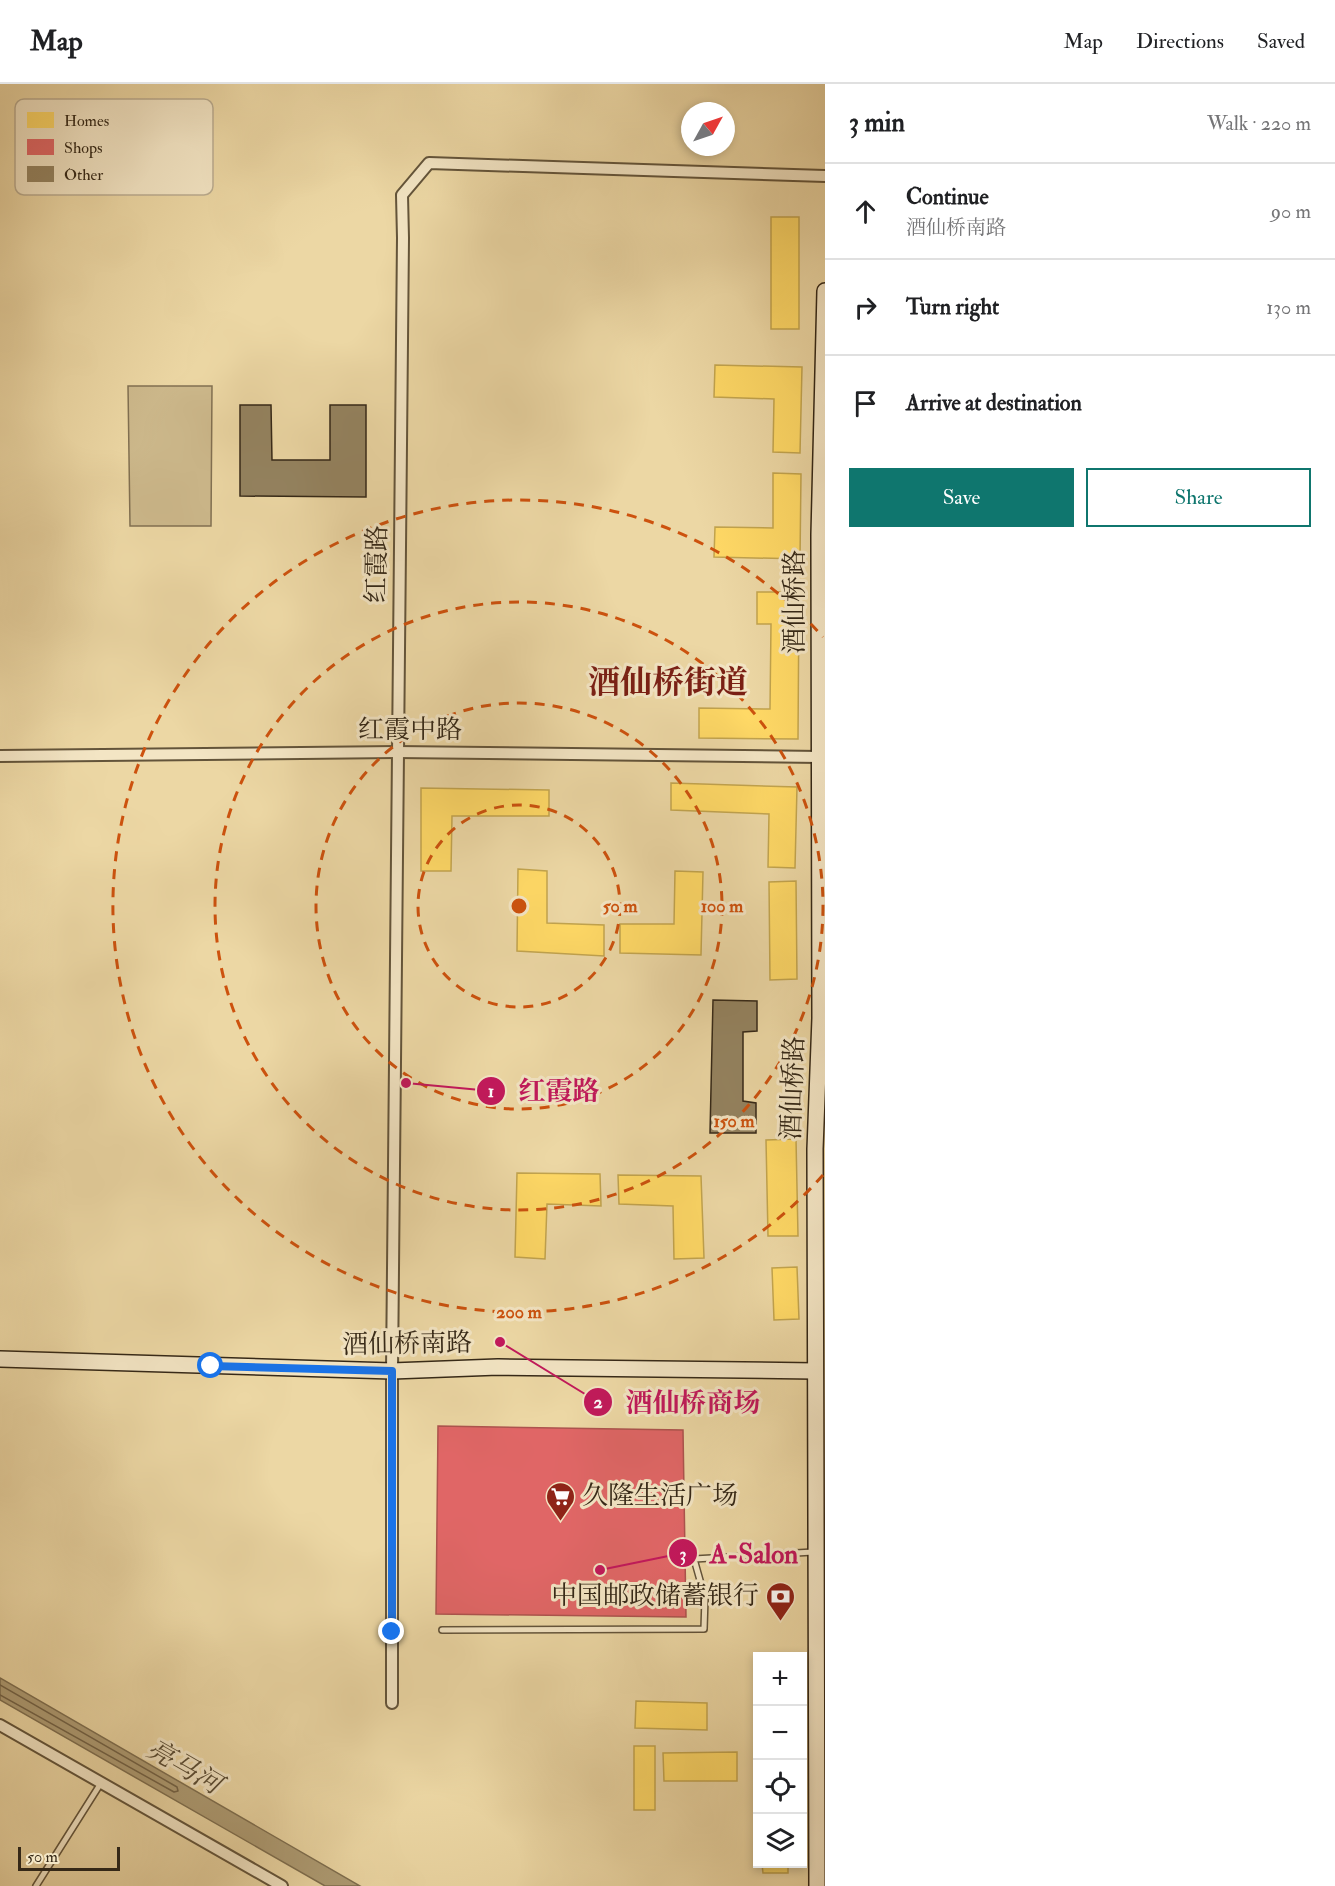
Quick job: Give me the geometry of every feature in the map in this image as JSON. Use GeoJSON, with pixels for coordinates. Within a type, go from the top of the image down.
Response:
{"type":"FeatureCollection","features":[{"type":"Feature","properties":{"kind":"street","name":"红霞路"},"geometry":{"type":"LineString","coordinates":[[392,1703],[397,752],[404,238],[402,195],[429,164],[825,176]]}},
{"type":"Feature","properties":{"kind":"street","name":"酒仙桥路"},"geometry":{"type":"LineString","coordinates":[[817,1886],[821,1705],[816,1551],[815,1149],[822,1018],[820,757],[825,291]]}},
{"type":"Feature","properties":{"kind":"street","name":"红霞中路"},"geometry":{"type":"LineString","coordinates":[[0,756],[397,752],[820,757]]}},
{"type":"Feature","properties":{"kind":"street","name":"酒仙桥南路"},"geometry":{"type":"LineString","coordinates":[[0,1359],[392,1371],[498,1367],[815,1371]]}},
{"type":"Feature","properties":{"kind":"street"},"geometry":{"type":"LineString","coordinates":[[815,1371],[825,1389]]}},
{"type":"Feature","properties":{"kind":"street"},"geometry":{"type":"LineString","coordinates":[[0,1725],[282,1886]]}},
{"type":"Feature","properties":{"kind":"lane"},"geometry":{"type":"LineString","coordinates":[[442,1630],[704,1629],[705,1598],[693,1559],[816,1551]]}},
{"type":"Feature","properties":{"kind":"lane"},"geometry":{"type":"LineString","coordinates":[[36,1886],[101,1783]]}},
{"type":"Feature","properties":{"kind":"shaded area"},"geometry":{"type":"Polygon","coordinates":[[[128,386],[212,386],[211,526],[130,526],[128,386]]]}},
{"type":"Feature","properties":{"kind":"water"},"geometry":{"type":"Polygon","coordinates":[[[0,1678],[360,1886],[325,1886],[0,1700],[0,1678]]]}},
{"type":"Feature","properties":{"kind":"building: Homes"},"geometry":{"type":"Polygon","coordinates":[[[771,217],[799,217],[799,329],[771,329],[771,217]]]}},
{"type":"Feature","properties":{"kind":"building: Homes"},"geometry":{"type":"Polygon","coordinates":[[[715,365],[802,367],[800,453],[773,452],[774,399],[714,397],[715,365]]]}},
{"type":"Feature","properties":{"kind":"building: Homes"},"geometry":{"type":"Polygon","coordinates":[[[773,473],[801,474],[800,559],[714,557],[715,527],[773,528],[773,473]]]}},
{"type":"Feature","properties":{"kind":"building: Homes"},"geometry":{"type":"Polygon","coordinates":[[[757,592],[799,592],[798,739],[699,738],[699,708],[770,709],[771,624],[757,624],[757,592]]]}},
{"type":"Feature","properties":{"kind":"building: Homes"},"geometry":{"type":"Polygon","coordinates":[[[671,783],[797,787],[795,868],[768,867],[769,814],[671,810],[671,783]]]}},
{"type":"Feature","properties":{"kind":"building: Homes"},"geometry":{"type":"Polygon","coordinates":[[[421,788],[549,790],[549,816],[452,816],[451,871],[421,871],[421,788]]]}},
{"type":"Feature","properties":{"kind":"building: Homes"},"geometry":{"type":"Polygon","coordinates":[[[518,869],[547,871],[547,923],[604,925],[604,956],[517,951],[518,869]]]}},
{"type":"Feature","properties":{"kind":"building: Homes"},"geometry":{"type":"Polygon","coordinates":[[[675,871],[703,872],[701,955],[620,953],[620,924],[674,924],[675,871]]]}},
{"type":"Feature","properties":{"kind":"building: Homes"},"geometry":{"type":"Polygon","coordinates":[[[796,881],[797,979],[770,980],[769,882],[796,881]]]}},
{"type":"Feature","properties":{"kind":"building: Homes"},"geometry":{"type":"Polygon","coordinates":[[[796,1139],[798,1236],[768,1236],[766,1140],[796,1139]]]}},
{"type":"Feature","properties":{"kind":"building: Homes"},"geometry":{"type":"Polygon","coordinates":[[[517,1173],[600,1174],[601,1206],[547,1204],[545,1259],[515,1257],[517,1173]]]}},
{"type":"Feature","properties":{"kind":"building: Homes"},"geometry":{"type":"Polygon","coordinates":[[[618,1175],[701,1176],[704,1258],[674,1259],[673,1206],[619,1204],[618,1175]]]}},
{"type":"Feature","properties":{"kind":"building: Homes"},"geometry":{"type":"Polygon","coordinates":[[[797,1267],[799,1319],[774,1320],[772,1268],[797,1267]]]}},
{"type":"Feature","properties":{"kind":"building: Homes"},"geometry":{"type":"Polygon","coordinates":[[[636,1701],[707,1703],[707,1730],[635,1728],[636,1701]]]}},
{"type":"Feature","properties":{"kind":"building: Homes"},"geometry":{"type":"Polygon","coordinates":[[[634,1746],[655,1746],[655,1810],[634,1810],[634,1746]]]}},
{"type":"Feature","properties":{"kind":"building: Homes"},"geometry":{"type":"Polygon","coordinates":[[[737,1752],[737,1781],[664,1781],[663,1753],[737,1752]]]}},
{"type":"Feature","properties":{"kind":"building: Homes"},"geometry":{"type":"Polygon","coordinates":[[[762,1868],[788,1868],[788,1873],[763,1873],[762,1868]]]}},
{"type":"Feature","properties":{"kind":"building: Shops","name":"久隆生活广场"},"geometry":{"type":"Polygon","coordinates":[[[438,1426],[683,1430],[686,1617],[436,1614],[438,1426]]]}},
{"type":"Feature","properties":{"kind":"building: Other"},"geometry":{"type":"Polygon","coordinates":[[[240,405],[271,405],[272,460],[330,460],[330,405],[366,405],[366,497],[240,496],[240,405]]]}},
{"type":"Feature","properties":{"kind":"building: Other"},"geometry":{"type":"Polygon","coordinates":[[[713,1000],[757,1001],[757,1031],[743,1032],[743,1101],[756,1103],[756,1133],[710,1133],[713,1000]]]}},
{"type":"Feature","properties":{"kind":"place","name":"红霞路"},"geometry":{"type":"Point","coordinates":[406,1083]}},
{"type":"Feature","properties":{"kind":"place","name":"酒仙桥商场"},"geometry":{"type":"Point","coordinates":[500,1342]}},
{"type":"Feature","properties":{"kind":"place","name":"久隆生活广场"},"geometry":{"type":"Point","coordinates":[561,1522]}},
{"type":"Feature","properties":{"kind":"place","name":"A-Salon"},"geometry":{"type":"Point","coordinates":[600,1570]}},
{"type":"Feature","properties":{"kind":"place","name":"中国邮政储蓄银行"},"geometry":{"type":"Point","coordinates":[780,1622]}},
{"type":"Feature","properties":{"kind":"district","name":"酒仙桥街道"},"geometry":{"type":"Point","coordinates":[668,683]}},
{"type":"Feature","properties":{"kind":"route"},"geometry":{"type":"LineString","coordinates":[[211,1366],[392,1371],[392,1632]]}},
{"type":"Feature","properties":{"kind":"water label","name":"亮马河"},"geometry":{"type":"Point","coordinates":[184,1767]}}]}
